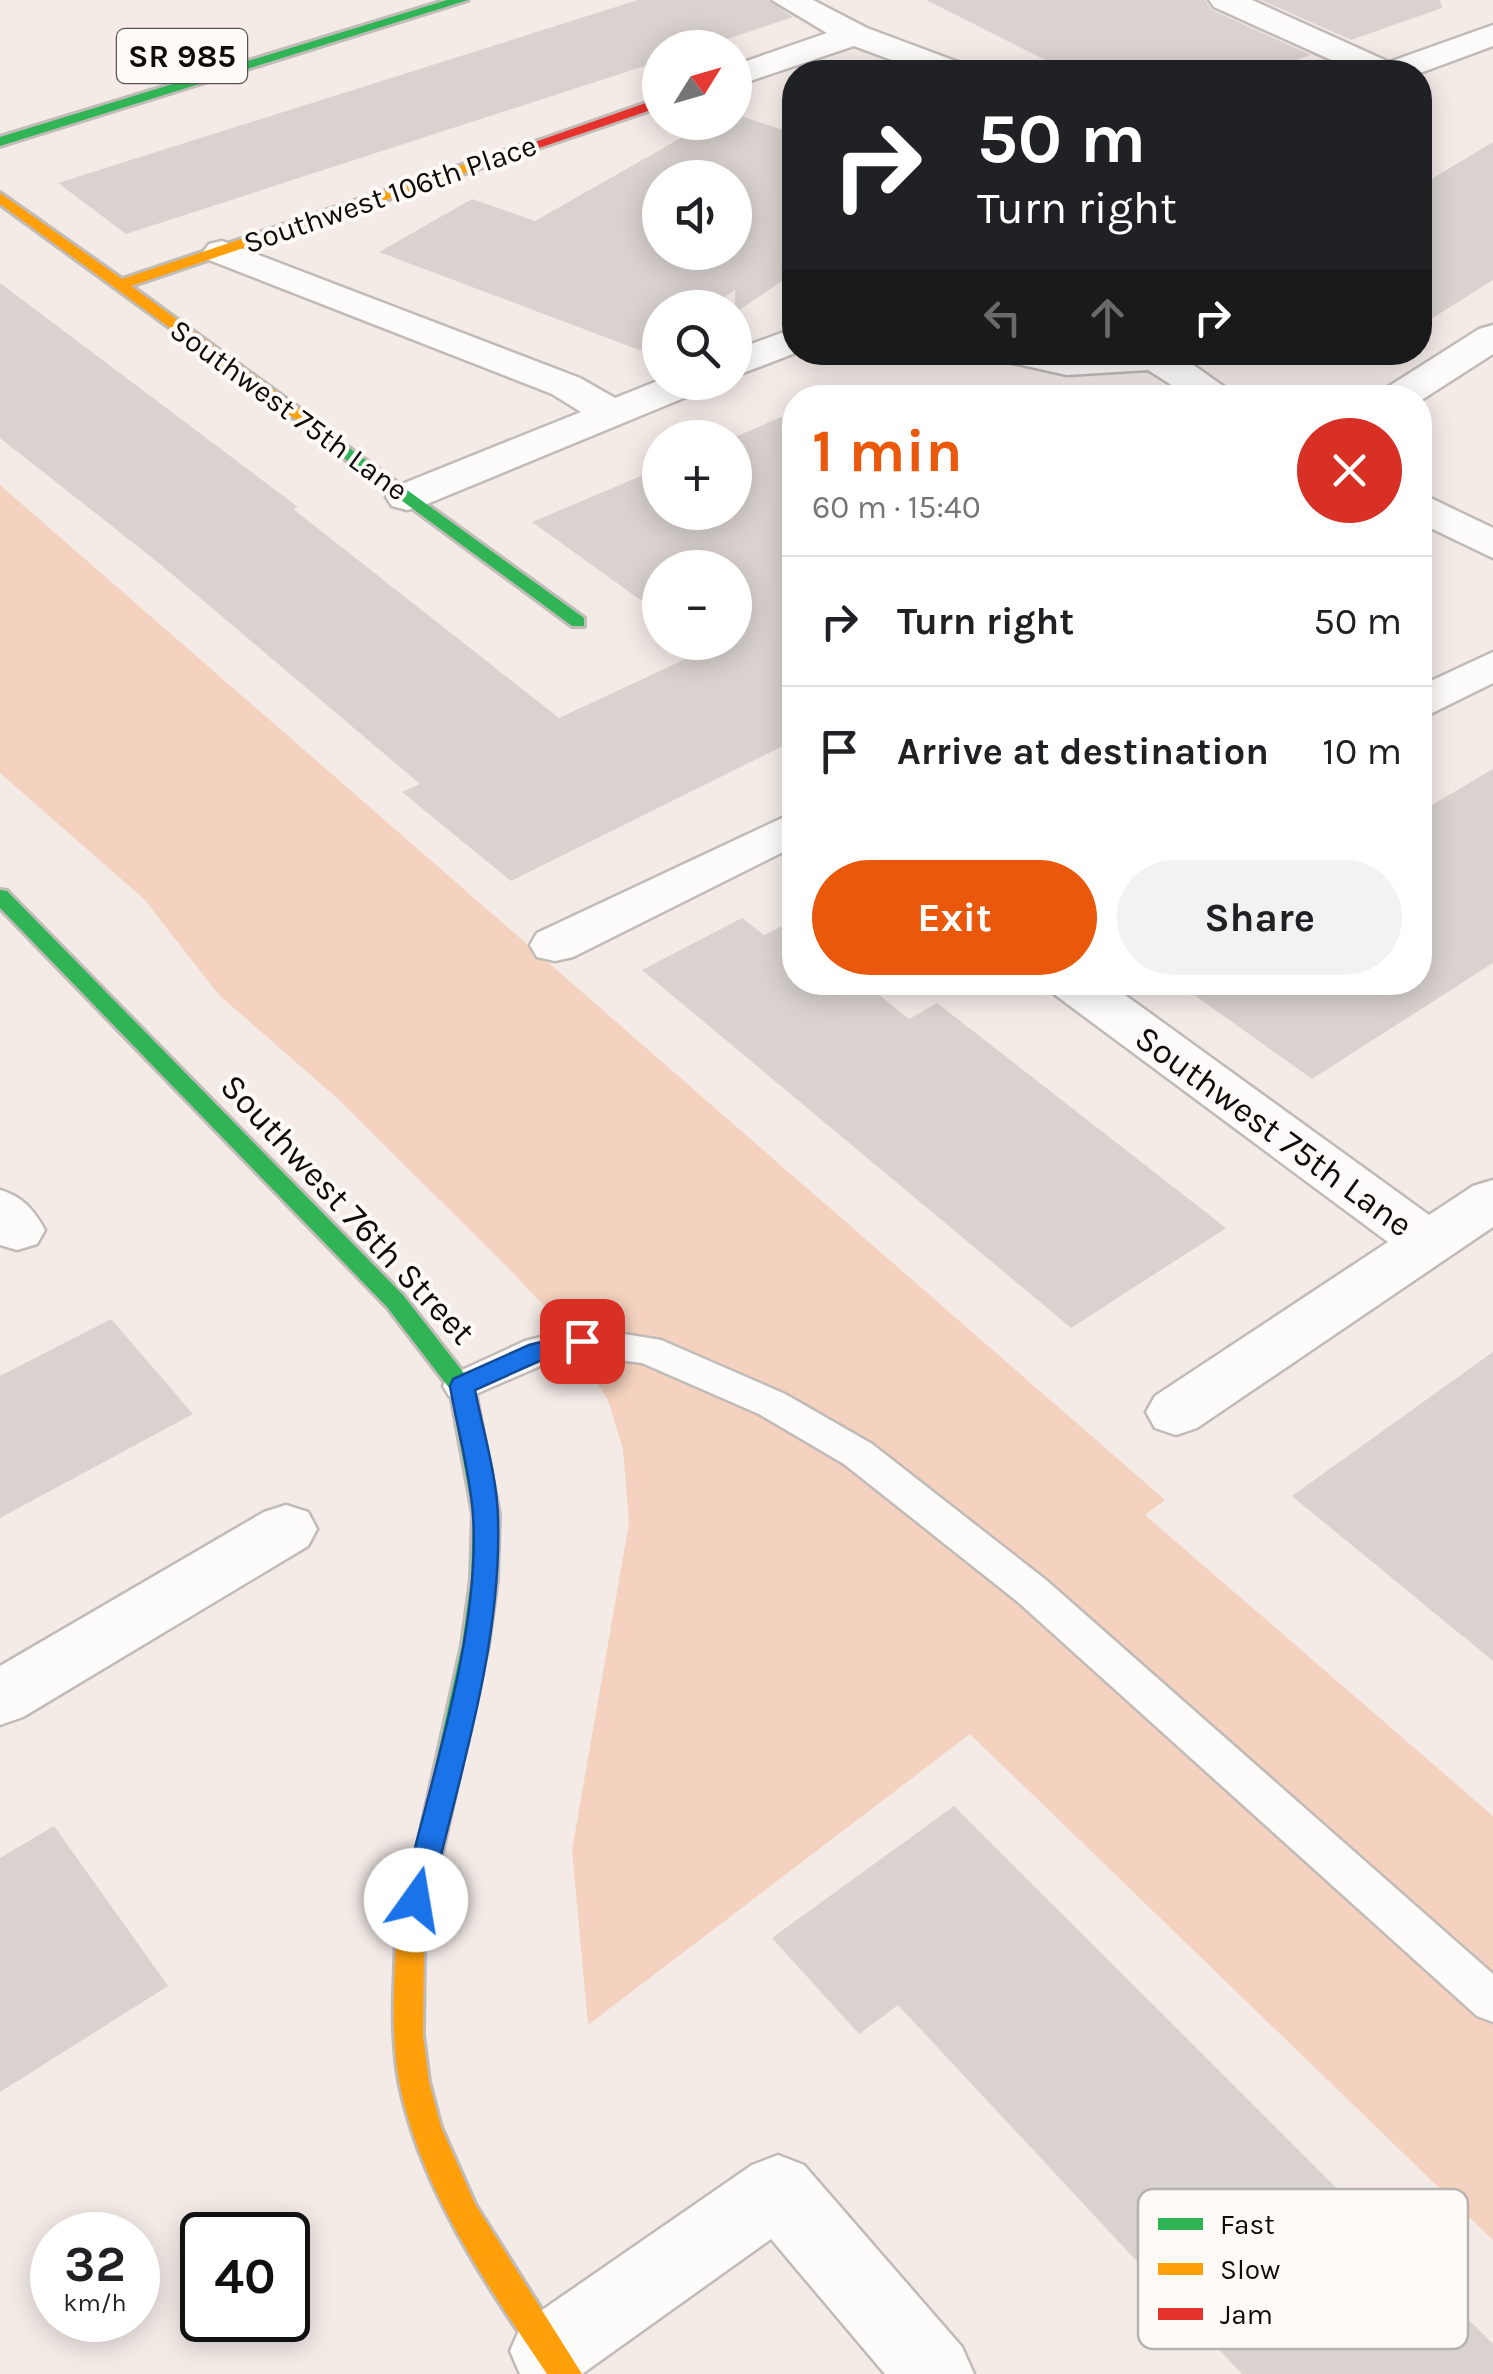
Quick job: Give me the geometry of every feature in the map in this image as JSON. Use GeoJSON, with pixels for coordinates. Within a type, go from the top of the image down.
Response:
{"type":"FeatureCollection","features":[{"type":"Feature","properties":{"kind":"street","name":"SR 985"},"geometry":{"type":"LineString","coordinates":[[0,142],[462,0]]}},
{"type":"Feature","properties":{"kind":"street"},"geometry":{"type":"LineString","coordinates":[[788,0],[855,34],[923,60]]}},
{"type":"Feature","properties":{"kind":"street"},"geometry":{"type":"LineString","coordinates":[[1226,0],[1361,60]]}},
{"type":"Feature","properties":{"kind":"street"},"geometry":{"type":"LineString","coordinates":[[752,70],[855,34]]}},
{"type":"Feature","properties":{"kind":"street"},"geometry":{"type":"LineString","coordinates":[[1422,60],[1493,35]]}},
{"type":"Feature","properties":{"kind":"street"},"geometry":{"type":"LineString","coordinates":[[752,75],[782,84]]}},
{"type":"Feature","properties":{"kind":"street","name":"Southwest 106th Place"},"geometry":{"type":"LineString","coordinates":[[120,284],[642,108]]}},
{"type":"Feature","properties":{"kind":"street","name":"Southwest 75th Lane"},"geometry":{"type":"LineString","coordinates":[[0,197],[578,622]]}},
{"type":"Feature","properties":{"kind":"street"},"geometry":{"type":"LineString","coordinates":[[222,252],[566,386],[611,414]]}},
{"type":"Feature","properties":{"kind":"street"},"geometry":{"type":"LineString","coordinates":[[1417,385],[1493,337]]}},
{"type":"Feature","properties":{"kind":"street"},"geometry":{"type":"LineString","coordinates":[[752,357],[782,345]]}},
{"type":"Feature","properties":{"kind":"street"},"geometry":{"type":"LineString","coordinates":[[1166,365],[1199,385]]}},
{"type":"Feature","properties":{"kind":"street"},"geometry":{"type":"LineString","coordinates":[[407,497],[645,400]]}},
{"type":"Feature","properties":{"kind":"street"},"geometry":{"type":"LineString","coordinates":[[1432,512],[1493,545]]}},
{"type":"Feature","properties":{"kind":"street"},"geometry":{"type":"LineString","coordinates":[[1432,699],[1493,665]]}},
{"type":"Feature","properties":{"kind":"street"},"geometry":{"type":"LineString","coordinates":[[555,945],[782,833]]}},
{"type":"Feature","properties":{"kind":"street","name":"Southwest 76th Street"},"geometry":{"type":"LineString","coordinates":[[0,896],[395,1300],[462,1386],[486,1514],[484,1580],[475,1645],[412,1918],[406,1976],[408,2038],[430,2138],[472,2224],[557,2362]]}},
{"type":"Feature","properties":{"kind":"street","name":"Southwest 75th Lane"},"geometry":{"type":"LineString","coordinates":[[1090,995],[1428,1243]]}},
{"type":"Feature","properties":{"kind":"street"},"geometry":{"type":"LineString","coordinates":[[1176,1412],[1493,1200]]}},
{"type":"Feature","properties":{"kind":"street"},"geometry":{"type":"LineString","coordinates":[[0,1698],[286,1529]]}},
{"type":"Feature","properties":{"kind":"street"},"geometry":{"type":"LineString","coordinates":[[557,2362],[778,2190],[935,2374]]}},
{"type":"Feature","properties":{"kind":"lane"},"geometry":{"type":"LineString","coordinates":[[462,1386],[538,1351],[582,1341],[648,1350],[772,1404],[858,1454],[1032,1590],[1187,1733],[1493,2002]]}},
{"type":"Feature","properties":{"kind":"shaded area"},"geometry":{"type":"Polygon","coordinates":[[[0,485],[1165,1500],[1145,1515],[1493,1816],[1493,2240],[1468,2216],[1468,2189],[1440,2189],[970,1734],[588,2025],[572,1850],[629,1523],[623,1449],[608,1400],[558,1321],[510,1270],[338,1099],[219,995],[144,899],[0,773],[0,485]]]}},
{"type":"Feature","properties":{"kind":"building"},"geometry":{"type":"Polygon","coordinates":[[[638,0],[768,0],[793,17],[752,31],[642,30],[642,67],[126,234],[58,183],[638,0]]]}},
{"type":"Feature","properties":{"kind":"building"},"geometry":{"type":"Polygon","coordinates":[[[926,0],[1205,0],[1212,10],[1311,55],[1296,60],[1045,60],[926,0]]]}},
{"type":"Feature","properties":{"kind":"building"},"geometry":{"type":"Polygon","coordinates":[[[1261,0],[1440,0],[1442,8],[1351,40],[1261,0]]]}},
{"type":"Feature","properties":{"kind":"building"},"geometry":{"type":"Polygon","coordinates":[[[752,120],[782,130],[782,281],[752,301],[752,290],[642,290],[642,351],[379,252],[472,199],[535,221],[642,160],[642,270],[752,270],[752,160],[642,160],[677,140],[752,140],[752,120]]]}},
{"type":"Feature","properties":{"kind":"building"},"geometry":{"type":"Polygon","coordinates":[[[1493,142],[1493,280],[1432,318],[1432,179],[1493,142]]]}},
{"type":"Feature","properties":{"kind":"building"},"geometry":{"type":"Polygon","coordinates":[[[0,283],[298,507],[293,509],[559,718],[683,660],[752,660],[752,550],[642,550],[642,601],[532,522],[642,476],[642,530],[752,530],[752,430],[782,417],[782,746],[511,881],[402,792],[420,784],[160,564],[0,438],[0,283]]]}},
{"type":"Feature","properties":{"kind":"building"},"geometry":{"type":"Polygon","coordinates":[[[1493,769],[1493,963],[1312,1079],[1194,995],[1432,995],[1432,805],[1493,769]]]}},
{"type":"Feature","properties":{"kind":"building"},"geometry":{"type":"Polygon","coordinates":[[[742,918],[764,935],[782,926],[782,995],[879,995],[909,1019],[937,1003],[1226,1228],[1071,1328],[642,970],[742,918]]]}},
{"type":"Feature","properties":{"kind":"building"},"geometry":{"type":"Polygon","coordinates":[[[111,1319],[193,1414],[0,1518],[0,1376],[111,1319]]]}},
{"type":"Feature","properties":{"kind":"building"},"geometry":{"type":"Polygon","coordinates":[[[1493,1352],[1493,1661],[1292,1496],[1493,1352]]]}},
{"type":"Feature","properties":{"kind":"building"},"geometry":{"type":"Polygon","coordinates":[[[954,1806],[1338,2189],[1138,2189],[1138,2262],[898,2005],[859,2034],[772,1938],[954,1806]]]}},
{"type":"Feature","properties":{"kind":"building"},"geometry":{"type":"Polygon","coordinates":[[[54,1826],[168,1986],[0,2092],[0,1858],[54,1826]]]}},
{"type":"Feature","properties":{"kind":"building"},"geometry":{"type":"Polygon","coordinates":[[[1468,2319],[1493,2344],[1493,2374],[1242,2374],[1219,2349],[1468,2349],[1468,2319]]]}},
{"type":"Feature","properties":{"kind":"traffic: fast"},"geometry":{"type":"LineString","coordinates":[[0,142],[461,0]]}},
{"type":"Feature","properties":{"kind":"traffic: fast"},"geometry":{"type":"LineString","coordinates":[[320,432],[578,622]]}},
{"type":"Feature","properties":{"kind":"traffic: fast"},"geometry":{"type":"LineString","coordinates":[[0,896],[395,1301],[462,1386],[486,1514],[484,1580],[475,1645],[410,1943]]}},
{"type":"Feature","properties":{"kind":"traffic: slow"},"geometry":{"type":"LineString","coordinates":[[120,285],[525,148]]}},
{"type":"Feature","properties":{"kind":"traffic: slow"},"geometry":{"type":"LineString","coordinates":[[0,197],[320,432]]}},
{"type":"Feature","properties":{"kind":"traffic: slow"},"geometry":{"type":"LineString","coordinates":[[410,1943],[408,2035],[414,2082],[426,2127],[464,2214],[566,2374]]}},
{"type":"Feature","properties":{"kind":"traffic: jam"},"geometry":{"type":"LineString","coordinates":[[525,148],[642,108]]}},
{"type":"Feature","properties":{"kind":"route"},"geometry":{"type":"LineString","coordinates":[[416,1900],[475,1645],[484,1580],[486,1514],[462,1386],[538,1351],[582,1341]]}}]}
